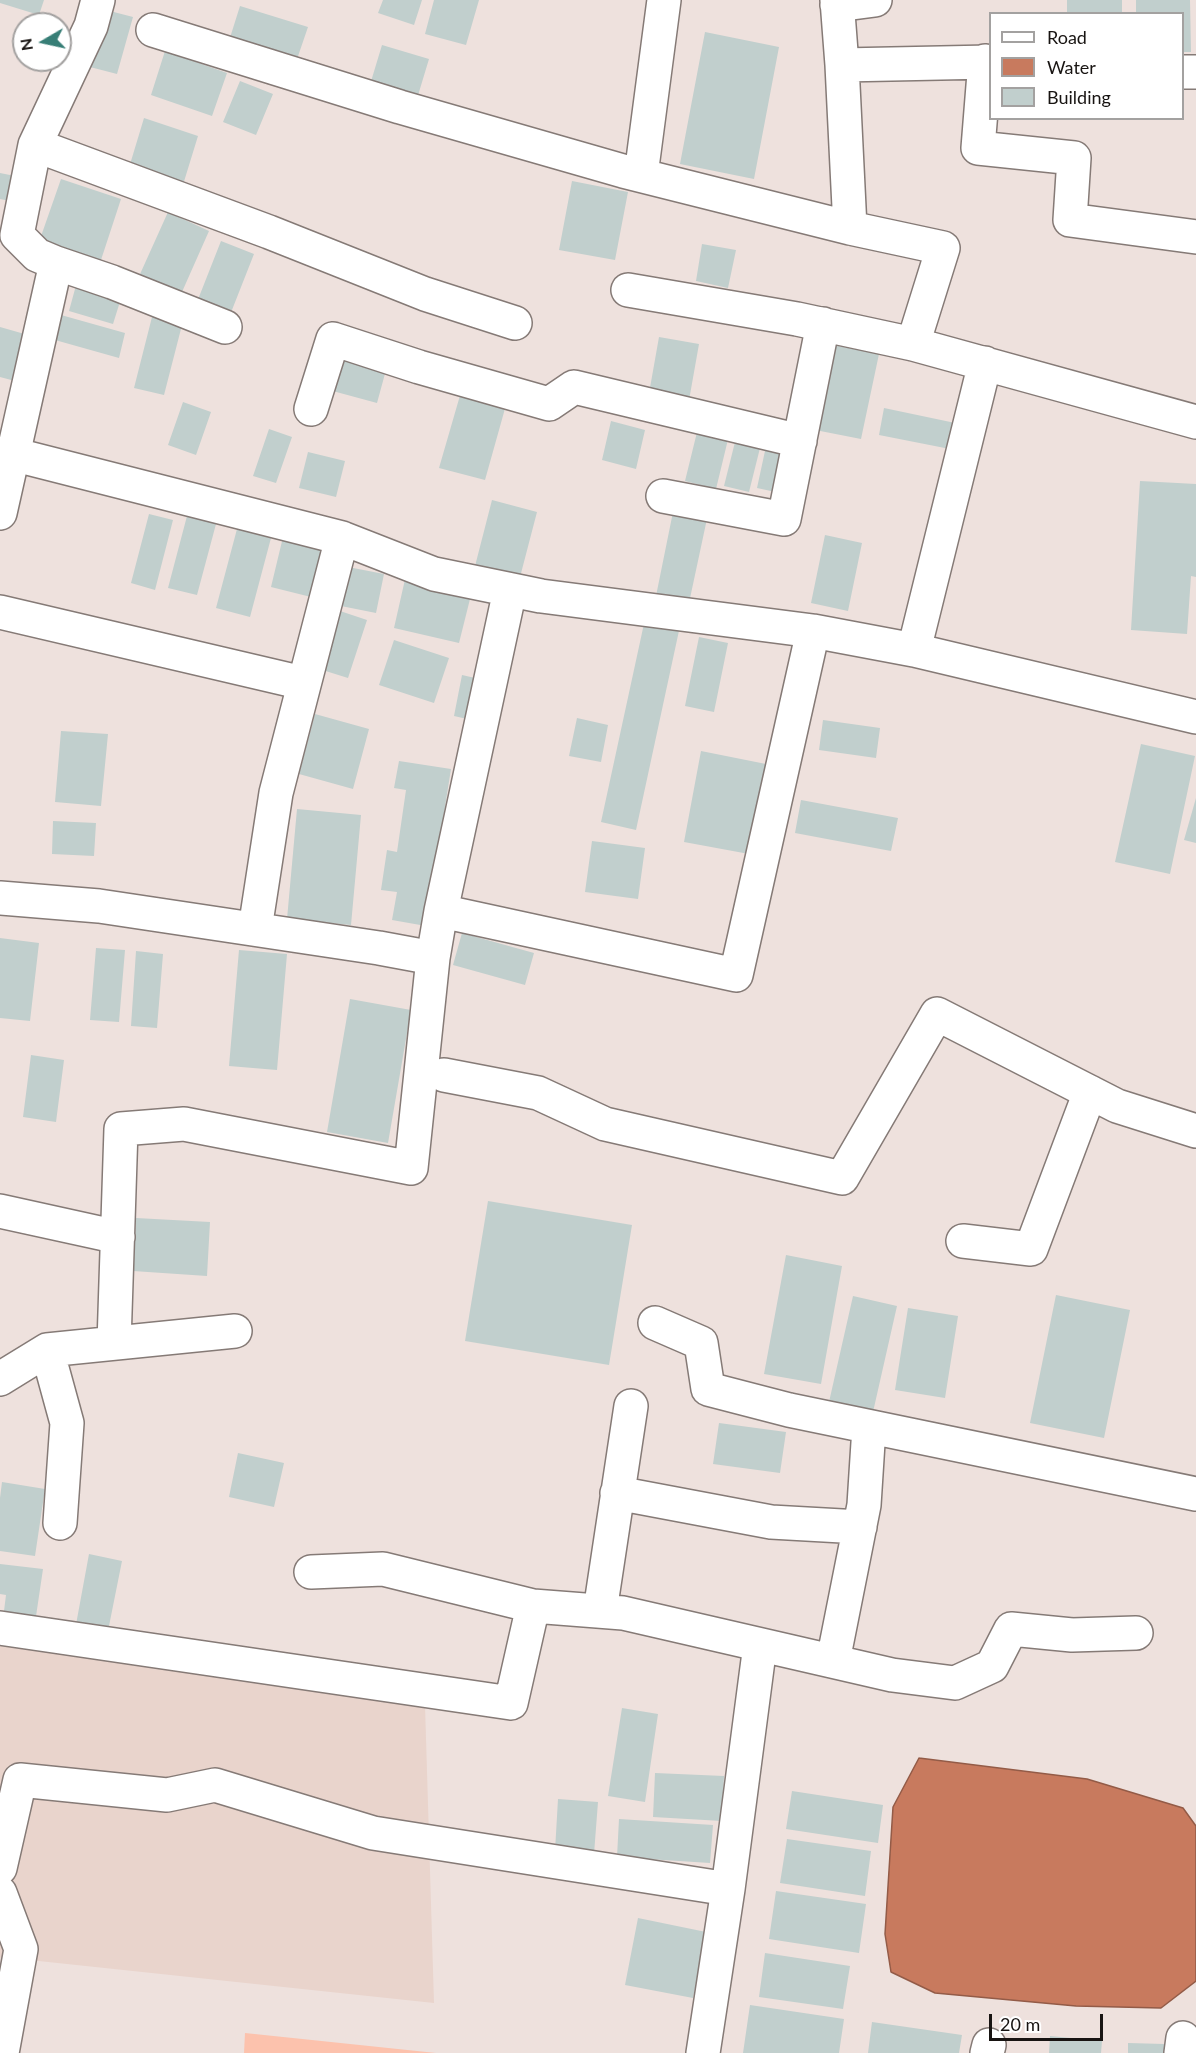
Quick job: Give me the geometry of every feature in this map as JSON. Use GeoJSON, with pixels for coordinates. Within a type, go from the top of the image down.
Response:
{"type":"FeatureCollection","features":[{"type":"Feature","properties":{"kind":"street"},"geometry":{"type":"LineString","coordinates":[[98,0],[91,26],[34,145],[17,235],[37,255],[225,327]]}},
{"type":"Feature","properties":{"kind":"street"},"geometry":{"type":"LineString","coordinates":[[641,175],[664,0]]}},
{"type":"Feature","properties":{"kind":"street"},"geometry":{"type":"LineString","coordinates":[[850,228],[837,2],[875,0]]}},
{"type":"Feature","properties":{"kind":"street"},"geometry":{"type":"LineString","coordinates":[[153,30],[400,107],[641,175],[850,228],[943,248],[913,344]]}},
{"type":"Feature","properties":{"kind":"street"},"geometry":{"type":"LineString","coordinates":[[842,65],[988,61],[978,148],[1074,158],[1070,220],[1196,237]]}},
{"type":"Feature","properties":{"kind":"street"},"geometry":{"type":"LineString","coordinates":[[34,145],[269,232],[425,294],[515,323]]}},
{"type":"Feature","properties":{"kind":"street"},"geometry":{"type":"LineString","coordinates":[[0,513],[56,263]]}},
{"type":"Feature","properties":{"kind":"street"},"geometry":{"type":"LineString","coordinates":[[628,290],[823,324],[913,344],[1196,422]]}},
{"type":"Feature","properties":{"kind":"street"},"geometry":{"type":"LineString","coordinates":[[663,496],[784,519],[823,324]]}},
{"type":"Feature","properties":{"kind":"street"},"geometry":{"type":"LineString","coordinates":[[311,409],[333,339],[419,368],[549,404],[574,387],[800,441]]}},
{"type":"Feature","properties":{"kind":"street"},"geometry":{"type":"LineString","coordinates":[[914,650],[985,363]]}},
{"type":"Feature","properties":{"kind":"street"},"geometry":{"type":"LineString","coordinates":[[12,454],[342,538],[434,574],[541,596],[813,631],[914,650],[1196,717]]}},
{"type":"Feature","properties":{"kind":"street"},"geometry":{"type":"LineString","coordinates":[[255,929],[276,793],[342,538]]}},
{"type":"Feature","properties":{"kind":"street"},"geometry":{"type":"LineString","coordinates":[[114,1343],[121,1129],[184,1124],[411,1168],[433,958],[441,911],[510,590]]}},
{"type":"Feature","properties":{"kind":"street"},"geometry":{"type":"LineString","coordinates":[[0,612],[303,683]]}},
{"type":"Feature","properties":{"kind":"street"},"geometry":{"type":"LineString","coordinates":[[441,911],[736,975],[813,631]]}},
{"type":"Feature","properties":{"kind":"street"},"geometry":{"type":"LineString","coordinates":[[0,898],[99,906],[433,958]]}},
{"type":"Feature","properties":{"kind":"street"},"geometry":{"type":"LineString","coordinates":[[444,1075],[537,1093],[605,1124],[842,1178],[937,1014],[1117,1106],[1196,1131]]}},
{"type":"Feature","properties":{"kind":"street"},"geometry":{"type":"LineString","coordinates":[[963,1241],[1031,1249],[1090,1092]]}},
{"type":"Feature","properties":{"kind":"street"},"geometry":{"type":"LineString","coordinates":[[0,1211],[118,1238]]}},
{"type":"Feature","properties":{"kind":"street"},"geometry":{"type":"LineString","coordinates":[[655,1323],[701,1343],[708,1389],[789,1410],[1196,1494]]}},
{"type":"Feature","properties":{"kind":"street"},"geometry":{"type":"LineString","coordinates":[[0,1379],[47,1350],[235,1331]]}},
{"type":"Feature","properties":{"kind":"street"},"geometry":{"type":"LineString","coordinates":[[47,1350],[67,1423],[60,1524]]}},
{"type":"Feature","properties":{"kind":"street"},"geometry":{"type":"LineString","coordinates":[[600,1611],[631,1406]]}},
{"type":"Feature","properties":{"kind":"street"},"geometry":{"type":"LineString","coordinates":[[833,1661],[864,1505],[869,1427]]}},
{"type":"Feature","properties":{"kind":"street"},"geometry":{"type":"LineString","coordinates":[[617,1493],[771,1522],[860,1527]]}},
{"type":"Feature","properties":{"kind":"street"},"geometry":{"type":"LineString","coordinates":[[311,1572],[383,1569],[534,1606],[623,1613],[892,1675],[955,1683],[992,1666],[1011,1629],[1072,1635],[1136,1634]]}},
{"type":"Feature","properties":{"kind":"street"},"geometry":{"type":"LineString","coordinates":[[0,1628],[512,1704],[534,1606]]}},
{"type":"Feature","properties":{"kind":"street"},"geometry":{"type":"LineString","coordinates":[[703,2053],[728,1889],[760,1645]]}},
{"type":"Feature","properties":{"kind":"street"},"geometry":{"type":"LineString","coordinates":[[0,1868],[20,1780],[167,1795],[216,1785],[373,1833],[728,1889]]}},
{"type":"Feature","properties":{"kind":"street"},"geometry":{"type":"LineString","coordinates":[[0,1893],[21,1949],[2,2053]]}},
{"type":"Feature","properties":{"kind":"shaded area"},"geometry":{"type":"Polygon","coordinates":[[[0,1634],[425,1705],[434,2003],[1,1957],[0,1961],[0,1634]]]}},
{"type":"Feature","properties":{"kind":"shaded area"},"geometry":{"type":"Polygon","coordinates":[[[245,2033],[436,2053],[244,2053],[245,2033]]]}},
{"type":"Feature","properties":{"kind":"water"},"geometry":{"type":"Polygon","coordinates":[[[919,1758],[1087,1779],[1183,1808],[1196,1826],[1196,1981],[1161,2008],[1076,2006],[935,1993],[891,1972],[885,1934],[893,1807],[919,1758]]]}},
{"type":"Feature","properties":{"kind":"building"},"geometry":{"type":"Polygon","coordinates":[[[0,0],[44,0],[40,12],[29,12],[0,3],[0,0]]]}},
{"type":"Feature","properties":{"kind":"building"},"geometry":{"type":"Polygon","coordinates":[[[383,0],[422,0],[414,25],[378,13],[383,0]]]}},
{"type":"Feature","properties":{"kind":"building"},"geometry":{"type":"Polygon","coordinates":[[[434,0],[479,0],[466,45],[425,34],[434,0]]]}},
{"type":"Feature","properties":{"kind":"building"},"geometry":{"type":"Polygon","coordinates":[[[1067,0],[1122,0],[1122,12],[1067,12],[1067,0]]]}},
{"type":"Feature","properties":{"kind":"building"},"geometry":{"type":"Polygon","coordinates":[[[1136,0],[1190,0],[1191,52],[1184,52],[1184,12],[1136,12],[1136,0]]]}},
{"type":"Feature","properties":{"kind":"building"},"geometry":{"type":"Polygon","coordinates":[[[240,6],[308,27],[295,65],[228,44],[240,6]]]}},
{"type":"Feature","properties":{"kind":"building"},"geometry":{"type":"Polygon","coordinates":[[[106,10],[133,17],[117,74],[90,67],[106,10]]]}},
{"type":"Feature","properties":{"kind":"building"},"geometry":{"type":"Polygon","coordinates":[[[705,32],[779,47],[754,179],[680,164],[705,32]]]}},
{"type":"Feature","properties":{"kind":"building"},"geometry":{"type":"Polygon","coordinates":[[[382,45],[429,59],[416,102],[369,88],[382,45]]]}},
{"type":"Feature","properties":{"kind":"building"},"geometry":{"type":"Polygon","coordinates":[[[165,51],[227,73],[212,116],[151,95],[165,51]]]}},
{"type":"Feature","properties":{"kind":"building"},"geometry":{"type":"Polygon","coordinates":[[[240,81],[273,94],[256,135],[223,122],[240,81]]]}},
{"type":"Feature","properties":{"kind":"building"},"geometry":{"type":"Polygon","coordinates":[[[144,118],[198,136],[182,188],[128,171],[144,118]]]}},
{"type":"Feature","properties":{"kind":"building"},"geometry":{"type":"Polygon","coordinates":[[[0,173],[20,177],[16,202],[0,199],[0,173]]]}},
{"type":"Feature","properties":{"kind":"building"},"geometry":{"type":"Polygon","coordinates":[[[61,179],[121,199],[100,263],[39,242],[61,179]]]}},
{"type":"Feature","properties":{"kind":"building"},"geometry":{"type":"Polygon","coordinates":[[[572,181],[628,192],[615,260],[559,250],[572,181]]]}},
{"type":"Feature","properties":{"kind":"building"},"geometry":{"type":"Polygon","coordinates":[[[168,212],[209,231],[178,301],[136,283],[168,212]]]}},
{"type":"Feature","properties":{"kind":"building"},"geometry":{"type":"Polygon","coordinates":[[[221,241],[254,254],[230,315],[197,302],[221,241]]]}},
{"type":"Feature","properties":{"kind":"building"},"geometry":{"type":"Polygon","coordinates":[[[702,244],[736,250],[728,288],[696,281],[702,244]]]}},
{"type":"Feature","properties":{"kind":"building"},"geometry":{"type":"Polygon","coordinates":[[[78,278],[123,292],[113,324],[69,311],[78,278]]]}},
{"type":"Feature","properties":{"kind":"building"},"geometry":{"type":"Polygon","coordinates":[[[61,315],[125,333],[119,358],[55,340],[61,315]]]}},
{"type":"Feature","properties":{"kind":"building"},"geometry":{"type":"Polygon","coordinates":[[[152,317],[182,325],[164,395],[134,388],[152,317]]]}},
{"type":"Feature","properties":{"kind":"building"},"geometry":{"type":"Polygon","coordinates":[[[0,327],[28,335],[15,381],[0,377],[0,327]]]}},
{"type":"Feature","properties":{"kind":"building"},"geometry":{"type":"Polygon","coordinates":[[[659,337],[699,344],[688,406],[648,399],[659,337]]]}},
{"type":"Feature","properties":{"kind":"building"},"geometry":{"type":"Polygon","coordinates":[[[823,343],[879,354],[861,439],[805,428],[823,343]]]}},
{"type":"Feature","properties":{"kind":"building"},"geometry":{"type":"Polygon","coordinates":[[[340,346],[389,359],[377,403],[329,390],[340,346]]]}},
{"type":"Feature","properties":{"kind":"building"},"geometry":{"type":"Polygon","coordinates":[[[461,392],[506,405],[485,480],[439,468],[461,392]]]}},
{"type":"Feature","properties":{"kind":"building"},"geometry":{"type":"Polygon","coordinates":[[[183,402],[211,412],[196,455],[168,445],[183,402]]]}},
{"type":"Feature","properties":{"kind":"building"},"geometry":{"type":"Polygon","coordinates":[[[884,408],[960,424],[955,450],[879,435],[884,408]]]}},
{"type":"Feature","properties":{"kind":"building"},"geometry":{"type":"Polygon","coordinates":[[[700,420],[731,427],[716,489],[685,481],[700,420]]]}},
{"type":"Feature","properties":{"kind":"building"},"geometry":{"type":"Polygon","coordinates":[[[611,421],[645,430],[636,469],[602,460],[611,421]]]}},
{"type":"Feature","properties":{"kind":"building"},"geometry":{"type":"Polygon","coordinates":[[[269,429],[292,437],[276,483],[253,476],[269,429]]]}},
{"type":"Feature","properties":{"kind":"building"},"geometry":{"type":"Polygon","coordinates":[[[738,430],[763,436],[749,492],[724,486],[738,430]]]}},
{"type":"Feature","properties":{"kind":"building"},"geometry":{"type":"Polygon","coordinates":[[[768,437],[791,442],[780,493],[757,488],[768,437]]]}},
{"type":"Feature","properties":{"kind":"building"},"geometry":{"type":"Polygon","coordinates":[[[308,452],[345,461],[336,497],[299,488],[308,452]]]}},
{"type":"Feature","properties":{"kind":"building"},"geometry":{"type":"Polygon","coordinates":[[[1140,481],[1196,484],[1196,577],[1191,576],[1187,634],[1131,630],[1140,481]]]}},
{"type":"Feature","properties":{"kind":"building"},"geometry":{"type":"Polygon","coordinates":[[[492,500],[537,512],[519,581],[474,570],[492,500]]]}},
{"type":"Feature","properties":{"kind":"building"},"geometry":{"type":"Polygon","coordinates":[[[674,507],[708,514],[689,603],[656,596],[674,507]]]}},
{"type":"Feature","properties":{"kind":"building"},"geometry":{"type":"Polygon","coordinates":[[[149,514],[173,520],[155,590],[131,583],[149,514]]]}},
{"type":"Feature","properties":{"kind":"building"},"geometry":{"type":"Polygon","coordinates":[[[187,516],[216,524],[197,595],[168,588],[187,516]]]}},
{"type":"Feature","properties":{"kind":"building"},"geometry":{"type":"Polygon","coordinates":[[[237,529],[271,538],[250,617],[216,608],[237,529]]]}},
{"type":"Feature","properties":{"kind":"building"},"geometry":{"type":"Polygon","coordinates":[[[825,535],[862,543],[848,611],[811,603],[825,535]]]}},
{"type":"Feature","properties":{"kind":"building"},"geometry":{"type":"Polygon","coordinates":[[[283,537],[331,549],[319,599],[271,587],[283,537]]]}},
{"type":"Feature","properties":{"kind":"building"},"geometry":{"type":"Polygon","coordinates":[[[343,566],[384,574],[376,613],[336,605],[343,566]]]}},
{"type":"Feature","properties":{"kind":"building"},"geometry":{"type":"Polygon","coordinates":[[[406,575],[472,591],[459,643],[394,628],[406,575]]]}},
{"type":"Feature","properties":{"kind":"building"},"geometry":{"type":"Polygon","coordinates":[[[334,609],[367,620],[348,678],[316,668],[334,609]]]}},
{"type":"Feature","properties":{"kind":"building"},"geometry":{"type":"Polygon","coordinates":[[[645,619],[680,626],[636,830],[601,822],[645,619]]]}},
{"type":"Feature","properties":{"kind":"building"},"geometry":{"type":"Polygon","coordinates":[[[699,637],[728,643],[714,712],[685,706],[699,637]]]}},
{"type":"Feature","properties":{"kind":"building"},"geometry":{"type":"Polygon","coordinates":[[[394,640],[449,658],[434,703],[379,685],[394,640]]]}},
{"type":"Feature","properties":{"kind":"building"},"geometry":{"type":"Polygon","coordinates":[[[462,675],[484,680],[476,721],[454,716],[462,675]]]}},
{"type":"Feature","properties":{"kind":"building"},"geometry":{"type":"Polygon","coordinates":[[[315,714],[369,729],[353,789],[299,774],[315,714]]]}},
{"type":"Feature","properties":{"kind":"building"},"geometry":{"type":"Polygon","coordinates":[[[577,718],[608,725],[601,762],[569,756],[577,718]]]}},
{"type":"Feature","properties":{"kind":"building"},"geometry":{"type":"Polygon","coordinates":[[[823,720],[880,728],[876,758],[819,750],[823,720]]]}},
{"type":"Feature","properties":{"kind":"building"},"geometry":{"type":"Polygon","coordinates":[[[61,731],[108,734],[101,806],[55,802],[61,731]]]}},
{"type":"Feature","properties":{"kind":"building"},"geometry":{"type":"Polygon","coordinates":[[[1141,744],[1195,756],[1170,874],[1115,862],[1141,744]]]}},
{"type":"Feature","properties":{"kind":"building"},"geometry":{"type":"Polygon","coordinates":[[[701,751],[766,764],[749,854],[684,842],[701,751]]]}},
{"type":"Feature","properties":{"kind":"building"},"geometry":{"type":"Polygon","coordinates":[[[399,761],[451,769],[426,926],[392,920],[397,892],[381,890],[387,850],[397,852],[406,790],[394,788],[399,761]]]}},
{"type":"Feature","properties":{"kind":"building"},"geometry":{"type":"Polygon","coordinates":[[[1196,798],[1196,843],[1184,840],[1196,798]]]}},
{"type":"Feature","properties":{"kind":"building"},"geometry":{"type":"Polygon","coordinates":[[[801,800],[898,818],[891,851],[795,833],[801,800]]]}},
{"type":"Feature","properties":{"kind":"building"},"geometry":{"type":"Polygon","coordinates":[[[297,809],[361,815],[351,925],[287,919],[297,809]]]}},
{"type":"Feature","properties":{"kind":"building"},"geometry":{"type":"Polygon","coordinates":[[[53,821],[96,823],[94,856],[52,854],[53,821]]]}},
{"type":"Feature","properties":{"kind":"building"},"geometry":{"type":"Polygon","coordinates":[[[592,841],[645,848],[638,899],[585,892],[592,841]]]}},
{"type":"Feature","properties":{"kind":"building"},"geometry":{"type":"Polygon","coordinates":[[[462,933],[534,953],[525,985],[453,965],[462,933]]]}},
{"type":"Feature","properties":{"kind":"building"},"geometry":{"type":"Polygon","coordinates":[[[0,938],[39,943],[30,1021],[0,1018],[0,938]]]}},
{"type":"Feature","properties":{"kind":"building"},"geometry":{"type":"Polygon","coordinates":[[[96,948],[125,950],[119,1022],[90,1020],[96,948]]]}},
{"type":"Feature","properties":{"kind":"building"},"geometry":{"type":"Polygon","coordinates":[[[239,950],[287,954],[277,1070],[229,1066],[239,950]]]}},
{"type":"Feature","properties":{"kind":"building"},"geometry":{"type":"Polygon","coordinates":[[[136,951],[163,954],[157,1028],[131,1026],[136,951]]]}},
{"type":"Feature","properties":{"kind":"building"},"geometry":{"type":"Polygon","coordinates":[[[350,999],[411,1010],[388,1143],[327,1132],[350,999]]]}},
{"type":"Feature","properties":{"kind":"building"},"geometry":{"type":"Polygon","coordinates":[[[31,1055],[64,1060],[56,1122],[23,1117],[31,1055]]]}},
{"type":"Feature","properties":{"kind":"building"},"geometry":{"type":"Polygon","coordinates":[[[488,1201],[632,1225],[609,1365],[465,1341],[488,1201]]]}},
{"type":"Feature","properties":{"kind":"building"},"geometry":{"type":"Polygon","coordinates":[[[136,1218],[210,1222],[207,1276],[133,1271],[136,1218]]]}},
{"type":"Feature","properties":{"kind":"building"},"geometry":{"type":"Polygon","coordinates":[[[786,1255],[842,1266],[821,1384],[764,1374],[786,1255]]]}},
{"type":"Feature","properties":{"kind":"building"},"geometry":{"type":"Polygon","coordinates":[[[1056,1295],[1130,1310],[1104,1438],[1030,1423],[1056,1295]]]}},
{"type":"Feature","properties":{"kind":"building"},"geometry":{"type":"Polygon","coordinates":[[[853,1296],[897,1306],[873,1412],[829,1402],[853,1296]]]}},
{"type":"Feature","properties":{"kind":"building"},"geometry":{"type":"Polygon","coordinates":[[[908,1308],[958,1316],[945,1398],[895,1390],[908,1308]]]}},
{"type":"Feature","properties":{"kind":"building"},"geometry":{"type":"Polygon","coordinates":[[[719,1423],[786,1432],[780,1473],[713,1464],[719,1423]]]}},
{"type":"Feature","properties":{"kind":"building"},"geometry":{"type":"Polygon","coordinates":[[[238,1453],[284,1463],[274,1507],[229,1497],[238,1453]]]}},
{"type":"Feature","properties":{"kind":"building"},"geometry":{"type":"Polygon","coordinates":[[[2,1482],[45,1489],[35,1556],[0,1551],[2,1482]]]}},
{"type":"Feature","properties":{"kind":"building"},"geometry":{"type":"Polygon","coordinates":[[[89,1554],[122,1561],[107,1636],[75,1630],[89,1554]]]}},
{"type":"Feature","properties":{"kind":"building"},"geometry":{"type":"Polygon","coordinates":[[[0,1564],[43,1569],[35,1623],[3,1619],[6,1595],[0,1594],[0,1564]]]}},
{"type":"Feature","properties":{"kind":"building"},"geometry":{"type":"Polygon","coordinates":[[[622,1708],[658,1714],[645,1802],[608,1796],[622,1708]]]}},
{"type":"Feature","properties":{"kind":"building"},"geometry":{"type":"Polygon","coordinates":[[[655,1773],[724,1776],[722,1821],[653,1817],[655,1773]]]}},
{"type":"Feature","properties":{"kind":"building"},"geometry":{"type":"Polygon","coordinates":[[[792,1791],[883,1805],[878,1843],[786,1829],[792,1791]]]}},
{"type":"Feature","properties":{"kind":"building"},"geometry":{"type":"Polygon","coordinates":[[[558,1799],[598,1802],[594,1854],[555,1851],[558,1799]]]}},
{"type":"Feature","properties":{"kind":"building"},"geometry":{"type":"Polygon","coordinates":[[[619,1819],[713,1825],[710,1863],[617,1857],[619,1819]]]}},
{"type":"Feature","properties":{"kind":"building"},"geometry":{"type":"Polygon","coordinates":[[[787,1839],[871,1851],[865,1896],[780,1883],[787,1839]]]}},
{"type":"Feature","properties":{"kind":"building"},"geometry":{"type":"Polygon","coordinates":[[[776,1891],[866,1904],[859,1953],[769,1939],[776,1891]]]}},
{"type":"Feature","properties":{"kind":"building"},"geometry":{"type":"Polygon","coordinates":[[[638,1918],[706,1932],[693,1998],[625,1985],[638,1918]]]}},
{"type":"Feature","properties":{"kind":"building"},"geometry":{"type":"Polygon","coordinates":[[[765,1953],[850,1966],[843,2009],[759,1997],[765,1953]]]}},
{"type":"Feature","properties":{"kind":"building"},"geometry":{"type":"Polygon","coordinates":[[[750,2005],[844,2019],[839,2053],[743,2053],[750,2005]]]}},
{"type":"Feature","properties":{"kind":"building"},"geometry":{"type":"Polygon","coordinates":[[[872,2022],[962,2035],[959,2053],[868,2053],[872,2022]]]}},
{"type":"Feature","properties":{"kind":"building"},"geometry":{"type":"Polygon","coordinates":[[[1050,2036],[1102,2041],[1101,2053],[1049,2053],[1050,2036]]]}},
{"type":"Feature","properties":{"kind":"building"},"geometry":{"type":"Polygon","coordinates":[[[1128,2043],[1165,2044],[1165,2053],[1128,2053],[1128,2043]]]}}]}
